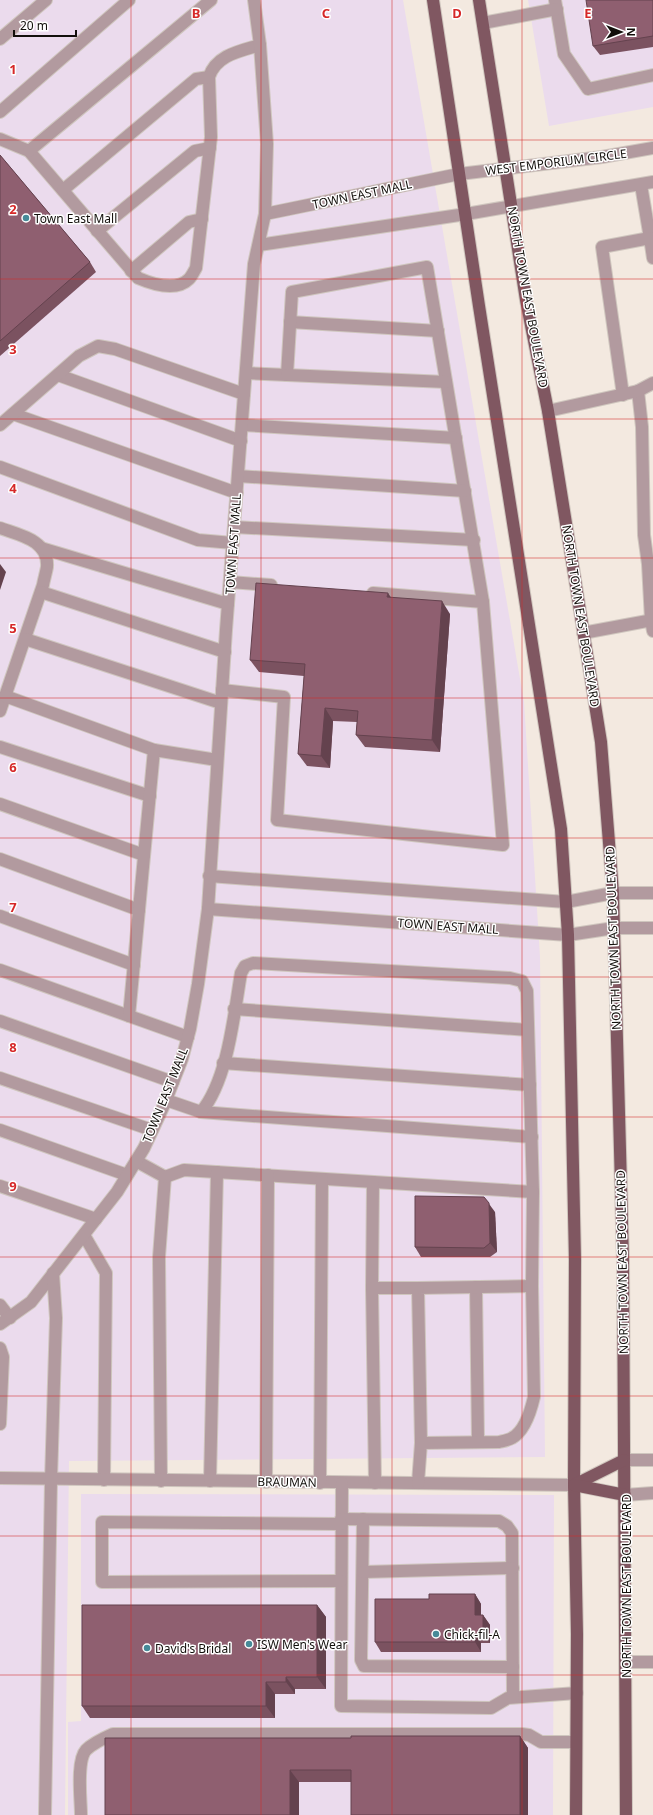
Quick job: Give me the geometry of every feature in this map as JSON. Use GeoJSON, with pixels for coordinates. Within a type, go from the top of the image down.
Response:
{"type":"FeatureCollection","features":[{"type":"Feature","properties":{"kind":"main road"},"geometry":{"type":"LineString","coordinates":[[433,0],[561,829],[568,935],[575,1260],[574,1485],[577,1694],[576,1815]]}},
{"type":"Feature","properties":{"kind":"main road","name":"NORTH TOWN EAST BOULEVARD"},"geometry":{"type":"LineString","coordinates":[[479,0],[526,300],[548,411],[601,742],[613,893],[623,1260],[626,1815]]}},
{"type":"Feature","properties":{"kind":"main road"},"geometry":{"type":"LineString","coordinates":[[574,1485],[624,1460]]}},
{"type":"Feature","properties":{"kind":"main road"},"geometry":{"type":"LineString","coordinates":[[574,1485],[625,1495]]}},
{"type":"Feature","properties":{"kind":"street"},"geometry":{"type":"LineString","coordinates":[[0,39],[46,0]]}},
{"type":"Feature","properties":{"kind":"street"},"geometry":{"type":"LineString","coordinates":[[0,112],[129,0]]}},
{"type":"Feature","properties":{"kind":"street"},"geometry":{"type":"LineString","coordinates":[[29,151],[211,0]]}},
{"type":"Feature","properties":{"kind":"street","name":"TOWN EAST MALL"},"geometry":{"type":"LineString","coordinates":[[0,1324],[31,1302],[118,1192],[136,1161],[166,1100],[188,1037],[198,984],[208,909],[221,702],[254,264],[266,214],[267,144],[260,45],[254,0]]}},
{"type":"Feature","properties":{"kind":"street"},"geometry":{"type":"LineString","coordinates":[[483,23],[556,4],[564,54],[588,89],[653,75]]}},
{"type":"Feature","properties":{"kind":"street"},"geometry":{"type":"LineString","coordinates":[[0,139],[29,151],[138,278],[155,286],[175,286],[189,279],[196,268],[210,148],[209,77],[211,70],[227,55],[260,45]]}},
{"type":"Feature","properties":{"kind":"street"},"geometry":{"type":"LineString","coordinates":[[63,190],[196,79],[209,77]]}},
{"type":"Feature","properties":{"kind":"street"},"geometry":{"type":"LineString","coordinates":[[97,231],[195,151],[210,148]]}},
{"type":"Feature","properties":{"kind":"street","name":"WEST EMPORIUM CIRCLE"},"geometry":{"type":"LineString","coordinates":[[459,174],[602,157],[653,148]]}},
{"type":"Feature","properties":{"kind":"street","name":"TOWN EAST MALL"},"geometry":{"type":"LineString","coordinates":[[266,214],[459,174]]}},
{"type":"Feature","properties":{"kind":"street"},"geometry":{"type":"LineString","coordinates":[[259,245],[466,214],[653,182]]}},
{"type":"Feature","properties":{"kind":"street"},"geometry":{"type":"LineString","coordinates":[[641,185],[652,238],[653,258]]}},
{"type":"Feature","properties":{"kind":"street"},"geometry":{"type":"LineString","coordinates":[[131,271],[189,222],[202,219]]}},
{"type":"Feature","properties":{"kind":"street"},"geometry":{"type":"LineString","coordinates":[[623,394],[602,247],[652,238]]}},
{"type":"Feature","properties":{"kind":"street"},"geometry":{"type":"LineString","coordinates":[[222,690],[284,697],[277,820],[502,845],[483,602],[474,540],[427,267],[292,292],[286,375]]}},
{"type":"Feature","properties":{"kind":"street"},"geometry":{"type":"LineString","coordinates":[[290,322],[438,331]]}},
{"type":"Feature","properties":{"kind":"street"},"geometry":{"type":"LineString","coordinates":[[0,425],[79,356],[98,346],[115,349],[244,394]]}},
{"type":"Feature","properties":{"kind":"street"},"geometry":{"type":"LineString","coordinates":[[246,373],[446,382]]}},
{"type":"Feature","properties":{"kind":"street"},"geometry":{"type":"LineString","coordinates":[[58,375],[241,441]]}},
{"type":"Feature","properties":{"kind":"street"},"geometry":{"type":"LineString","coordinates":[[548,411],[638,391],[653,383]]}},
{"type":"Feature","properties":{"kind":"street"},"geometry":{"type":"LineString","coordinates":[[583,633],[652,624],[650,564],[644,535],[642,427],[638,391]]}},
{"type":"Feature","properties":{"kind":"street"},"geometry":{"type":"LineString","coordinates":[[13,414],[237,493]]}},
{"type":"Feature","properties":{"kind":"street"},"geometry":{"type":"LineString","coordinates":[[242,424],[456,438]]}},
{"type":"Feature","properties":{"kind":"street"},"geometry":{"type":"LineString","coordinates":[[0,466],[198,540],[233,543]]}},
{"type":"Feature","properties":{"kind":"street"},"geometry":{"type":"LineString","coordinates":[[238,476],[465,491]]}},
{"type":"Feature","properties":{"kind":"street"},"geometry":{"type":"LineString","coordinates":[[234,527],[474,540]]}},
{"type":"Feature","properties":{"kind":"street"},"geometry":{"type":"LineString","coordinates":[[0,528],[25,536],[41,548],[228,604]]}},
{"type":"Feature","properties":{"kind":"street"},"geometry":{"type":"LineString","coordinates":[[0,711],[41,592],[47,565],[41,548]]}},
{"type":"Feature","properties":{"kind":"street"},"geometry":{"type":"LineString","coordinates":[[230,582],[285,586]]}},
{"type":"Feature","properties":{"kind":"street"},"geometry":{"type":"LineString","coordinates":[[41,592],[225,652]]}},
{"type":"Feature","properties":{"kind":"street"},"geometry":{"type":"LineString","coordinates":[[364,593],[483,602]]}},
{"type":"Feature","properties":{"kind":"street"},"geometry":{"type":"LineString","coordinates":[[25,639],[221,702]]}},
{"type":"Feature","properties":{"kind":"street"},"geometry":{"type":"LineString","coordinates":[[5,696],[154,750],[217,760]]}},
{"type":"Feature","properties":{"kind":"street"},"geometry":{"type":"LineString","coordinates":[[0,747],[150,796]]}},
{"type":"Feature","properties":{"kind":"street"},"geometry":{"type":"LineString","coordinates":[[129,1016],[154,750]]}},
{"type":"Feature","properties":{"kind":"street"},"geometry":{"type":"LineString","coordinates":[[0,804],[144,855]]}},
{"type":"Feature","properties":{"kind":"street"},"geometry":{"type":"LineString","coordinates":[[0,859],[139,910]]}},
{"type":"Feature","properties":{"kind":"street"},"geometry":{"type":"LineString","coordinates":[[209,876],[566,902],[613,893],[653,893]]}},
{"type":"Feature","properties":{"kind":"street","name":"TOWN EAST MALL"},"geometry":{"type":"LineString","coordinates":[[208,909],[568,935],[614,928],[653,928]]}},
{"type":"Feature","properties":{"kind":"street"},"geometry":{"type":"LineString","coordinates":[[0,916],[134,965]]}},
{"type":"Feature","properties":{"kind":"street"},"geometry":{"type":"LineString","coordinates":[[201,1112],[205,1107],[220,1076],[241,973],[245,966],[253,963],[510,978],[522,981],[527,991],[532,1137],[534,1396],[531,1410],[520,1429],[512,1438],[499,1442],[421,1443]]}},
{"type":"Feature","properties":{"kind":"street"},"geometry":{"type":"LineString","coordinates":[[0,970],[188,1037]]}},
{"type":"Feature","properties":{"kind":"street"},"geometry":{"type":"LineString","coordinates":[[234,1009],[528,1030]]}},
{"type":"Feature","properties":{"kind":"street"},"geometry":{"type":"LineString","coordinates":[[0,1021],[173,1082]]}},
{"type":"Feature","properties":{"kind":"street"},"geometry":{"type":"LineString","coordinates":[[223,1063],[530,1085]]}},
{"type":"Feature","properties":{"kind":"street"},"geometry":{"type":"LineString","coordinates":[[0,1078],[152,1130]]}},
{"type":"Feature","properties":{"kind":"street"},"geometry":{"type":"LineString","coordinates":[[166,1100],[201,1112],[532,1137]]}},
{"type":"Feature","properties":{"kind":"street"},"geometry":{"type":"LineString","coordinates":[[0,1130],[128,1175]]}},
{"type":"Feature","properties":{"kind":"street"},"geometry":{"type":"LineString","coordinates":[[136,1161],[165,1177],[184,1170],[533,1192]]}},
{"type":"Feature","properties":{"kind":"street"},"geometry":{"type":"LineString","coordinates":[[210,1481],[217,1172]]}},
{"type":"Feature","properties":{"kind":"street"},"geometry":{"type":"LineString","coordinates":[[266,1482],[268,1175]]}},
{"type":"Feature","properties":{"kind":"street"},"geometry":{"type":"LineString","coordinates":[[161,1481],[159,1257],[165,1177]]}},
{"type":"Feature","properties":{"kind":"street"},"geometry":{"type":"LineString","coordinates":[[320,1482],[322,1179]]}},
{"type":"Feature","properties":{"kind":"street"},"geometry":{"type":"LineString","coordinates":[[373,1182],[372,1288],[375,1483]]}},
{"type":"Feature","properties":{"kind":"street"},"geometry":{"type":"LineString","coordinates":[[0,1186],[96,1219]]}},
{"type":"Feature","properties":{"kind":"street"},"geometry":{"type":"LineString","coordinates":[[84,1235],[106,1273],[104,1480]]}},
{"type":"Feature","properties":{"kind":"street"},"geometry":{"type":"LineString","coordinates":[[45,1815],[51,1480],[56,1318],[53,1273]]}},
{"type":"Feature","properties":{"kind":"street"},"geometry":{"type":"LineString","coordinates":[[372,1288],[532,1286]]}},
{"type":"Feature","properties":{"kind":"street"},"geometry":{"type":"LineString","coordinates":[[476,1287],[478,1442]]}},
{"type":"Feature","properties":{"kind":"street"},"geometry":{"type":"LineString","coordinates":[[418,1288],[421,1443],[418,1483]]}},
{"type":"Feature","properties":{"kind":"street"},"geometry":{"type":"LineString","coordinates":[[0,1305],[10,1318]]}},
{"type":"Feature","properties":{"kind":"street"},"geometry":{"type":"LineString","coordinates":[[0,1348],[3,1357],[0,1424]]}},
{"type":"Feature","properties":{"kind":"street"},"geometry":{"type":"LineString","coordinates":[[624,1460],[653,1460]]}},
{"type":"Feature","properties":{"kind":"street","name":"BRAUMAN"},"geometry":{"type":"LineString","coordinates":[[0,1478],[51,1480],[574,1485]]}},
{"type":"Feature","properties":{"kind":"street"},"geometry":{"type":"LineString","coordinates":[[342,1482],[341,1706],[491,1708],[512,1697],[577,1694]]}},
{"type":"Feature","properties":{"kind":"street"},"geometry":{"type":"LineString","coordinates":[[625,1495],[653,1493]]}},
{"type":"Feature","properties":{"kind":"street"},"geometry":{"type":"LineString","coordinates":[[363,1519],[364,1572],[361,1660],[364,1666],[512,1667]]}},
{"type":"Feature","properties":{"kind":"street"},"geometry":{"type":"LineString","coordinates":[[341,1581],[102,1582],[102,1522],[341,1521],[363,1519],[499,1521],[507,1526],[512,1533],[512,1697]]}},
{"type":"Feature","properties":{"kind":"street"},"geometry":{"type":"LineString","coordinates":[[364,1572],[513,1568]]}},
{"type":"Feature","properties":{"kind":"street"},"geometry":{"type":"LineString","coordinates":[[626,1662],[653,1662]]}},
{"type":"Feature","properties":{"kind":"street"},"geometry":{"type":"LineString","coordinates":[[81,1815],[80,1776],[84,1754],[92,1746],[113,1734],[522,1734],[529,1735],[541,1742],[576,1742]]}},
{"type":"Feature","properties":{"kind":"shaded area"},"geometry":{"type":"Polygon","coordinates":[[[0,0],[403,0],[524,702],[540,957],[545,1457],[69,1461],[65,1815],[0,1815],[0,0]]]}},
{"type":"Feature","properties":{"kind":"shaded area"},"geometry":{"type":"Polygon","coordinates":[[[528,0],[653,0],[653,107],[549,126],[528,0]]]}},
{"type":"Feature","properties":{"kind":"shaded area"},"geometry":{"type":"Polygon","coordinates":[[[81,1494],[554,1495],[553,1815],[68,1815],[68,1722],[81,1721],[81,1494]]]}},
{"type":"Feature","properties":{"kind":"building"},"geometry":{"type":"Polygon","coordinates":[[[586,0],[653,0],[653,36],[593,46],[586,0]]]}},
{"type":"Feature","properties":{"kind":"building","name":"Town East Mall"},"geometry":{"type":"Polygon","coordinates":[[[0,155],[90,262],[0,341],[0,155]]]}},
{"type":"Feature","properties":{"kind":"building"},"geometry":{"type":"Polygon","coordinates":[[[256,583],[388,593],[387,597],[442,601],[432,740],[356,735],[358,711],[325,708],[321,756],[298,754],[305,664],[250,660],[256,583]]]}},
{"type":"Feature","properties":{"kind":"building"},"geometry":{"type":"Polygon","coordinates":[[[415,1196],[484,1197],[489,1203],[490,1243],[484,1248],[415,1247],[415,1196]]]}},
{"type":"Feature","properties":{"kind":"building","name":"Chick-fil-A"},"geometry":{"type":"Polygon","coordinates":[[[429,1594],[475,1594],[475,1615],[483,1615],[483,1634],[475,1634],[475,1642],[375,1642],[375,1599],[429,1599],[429,1594]]]}},
{"type":"Feature","properties":{"kind":"building"},"geometry":{"type":"Polygon","coordinates":[[[82,1605],[317,1605],[317,1677],[286,1677],[286,1682],[266,1682],[266,1706],[82,1706],[82,1605]]]}},
{"type":"Feature","properties":{"kind":"building"},"geometry":{"type":"Polygon","coordinates":[[[351,1736],[520,1736],[520,1815],[351,1815],[351,1770],[290,1770],[290,1815],[105,1815],[105,1738],[351,1738],[351,1736]]]}},
{"type":"Feature","properties":{"kind":"place","name":"Town East Mall"},"geometry":{"type":"Point","coordinates":[26,218]}},
{"type":"Feature","properties":{"kind":"place","name":"Chick-fil-A"},"geometry":{"type":"Point","coordinates":[436,1634]}},
{"type":"Feature","properties":{"kind":"place","name":"ISW Men's Wear"},"geometry":{"type":"Point","coordinates":[249,1644]}},
{"type":"Feature","properties":{"kind":"place","name":"David's Bridal"},"geometry":{"type":"Point","coordinates":[147,1648]}}]}
